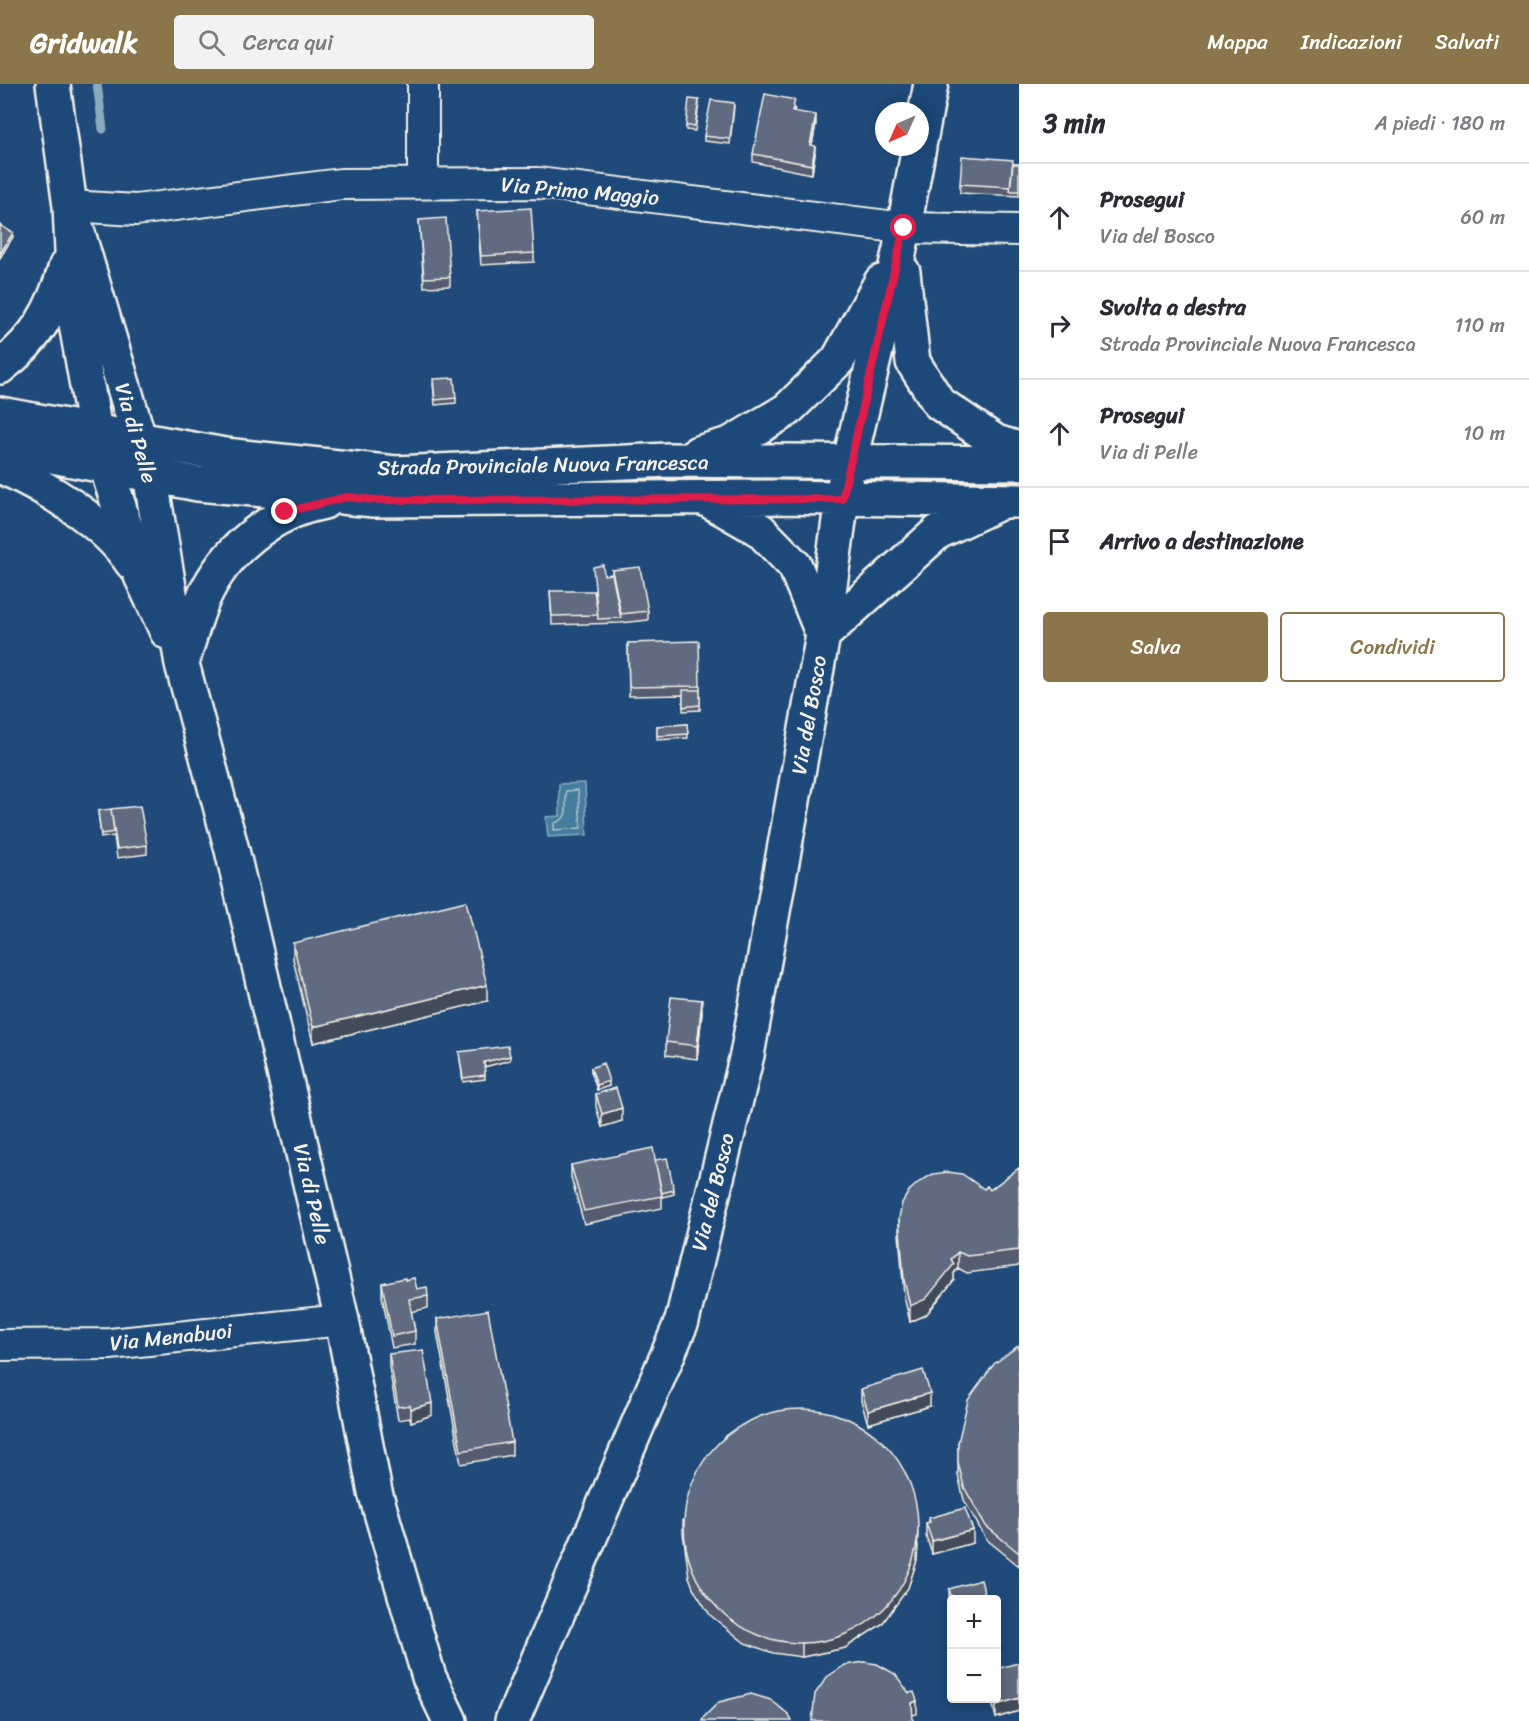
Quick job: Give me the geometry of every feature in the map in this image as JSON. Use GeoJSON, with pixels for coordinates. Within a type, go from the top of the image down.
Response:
{"type":"FeatureCollection","features":[{"type":"Feature","properties":{"kind":"street","name":"Via di Pelle"},"geometry":{"type":"LineString","coordinates":[[53,84],[69,206],[75,318],[95,431],[141,576],[182,664]]}},
{"type":"Feature","properties":{"kind":"street"},"geometry":{"type":"LineString","coordinates":[[423,84],[423,183]]}},
{"type":"Feature","properties":{"kind":"street"},"geometry":{"type":"LineString","coordinates":[[928,102],[931,84]]}},
{"type":"Feature","properties":{"kind":"street","name":"Via del Bosco"},"geometry":{"type":"LineString","coordinates":[[512,1721],[682,1321],[747,1055],[823,635],[849,462],[902,239],[917,156]]}},
{"type":"Feature","properties":{"kind":"street","name":"Via Primo Maggio"},"geometry":{"type":"LineString","coordinates":[[69,206],[136,210],[341,184],[538,183],[902,239],[1019,230]]}},
{"type":"Feature","properties":{"kind":"street","name":"Via di Pelle"},"geometry":{"type":"LineString","coordinates":[[69,206],[150,475],[182,664],[232,850],[342,1320],[375,1492],[429,1677],[450,1721]]}},
{"type":"Feature","properties":{"kind":"street","name":"Via del Bosco"},"geometry":{"type":"LineString","coordinates":[[902,239],[914,362],[939,403],[996,442],[1019,449]]}},
{"type":"Feature","properties":{"kind":"street","name":"Via del Bosco"},"geometry":{"type":"LineString","coordinates":[[668,460],[730,444],[787,410],[838,360],[902,239]]}},
{"type":"Feature","properties":{"kind":"street","name":"Via di Pelle"},"geometry":{"type":"LineString","coordinates":[[0,367],[32,340],[56,299],[72,247]]}},
{"type":"Feature","properties":{"kind":"street","name":"Strada Provinciale Nuova Francesca"},"geometry":{"type":"LineString","coordinates":[[0,414],[225,455],[396,473],[668,460],[1019,463]]}},
{"type":"Feature","properties":{"kind":"street","name":"Strada Provinciale Nuova Francesca"},"geometry":{"type":"LineString","coordinates":[[0,446],[198,484],[374,500],[704,498],[1010,501]]}},
{"type":"Feature","properties":{"kind":"street","name":"Via di Pelle"},"geometry":{"type":"LineString","coordinates":[[0,466],[49,491],[90,520],[122,546],[141,576]]}},
{"type":"Feature","properties":{"kind":"street"},"geometry":{"type":"LineString","coordinates":[[182,664],[203,599],[217,574],[235,553],[256,532],[285,512],[347,497]]}},
{"type":"Feature","properties":{"kind":"street","name":"Via del Bosco"},"geometry":{"type":"LineString","coordinates":[[704,498],[760,530],[795,566],[823,635]]}},
{"type":"Feature","properties":{"kind":"street","name":"Via del Bosco"},"geometry":{"type":"LineString","coordinates":[[823,635],[938,532],[1010,501]]}},
{"type":"Feature","properties":{"kind":"street","name":"Via Menabuoi"},"geometry":{"type":"LineString","coordinates":[[0,1345],[110,1344],[342,1320]]}},
{"type":"Feature","properties":{"kind":"water"},"geometry":{"type":"Polygon","coordinates":[[[585,783],[587,835],[548,837],[546,817],[560,816],[559,784],[585,783]]]}},
{"type":"Feature","properties":{"kind":"building"},"geometry":{"type":"Polygon","coordinates":[[[765,94],[795,100],[792,111],[816,115],[810,145],[815,146],[812,165],[753,154],[765,94]]]}},
{"type":"Feature","properties":{"kind":"building"},"geometry":{"type":"Polygon","coordinates":[[[689,99],[699,100],[695,126],[686,126],[689,99]]]}},
{"type":"Feature","properties":{"kind":"building"},"geometry":{"type":"Polygon","coordinates":[[[711,100],[734,103],[730,139],[704,136],[711,100]]]}},
{"type":"Feature","properties":{"kind":"building"},"geometry":{"type":"Polygon","coordinates":[[[962,156],[1013,160],[1010,187],[960,184],[962,156]]]}},
{"type":"Feature","properties":{"kind":"building"},"geometry":{"type":"Polygon","coordinates":[[[1013,164],[1019,164],[1019,191],[1010,191],[1013,164]]]}},
{"type":"Feature","properties":{"kind":"building"},"geometry":{"type":"Polygon","coordinates":[[[531,208],[534,253],[481,256],[477,211],[531,208]]]}},
{"type":"Feature","properties":{"kind":"building"},"geometry":{"type":"Polygon","coordinates":[[[446,218],[450,277],[424,278],[419,220],[446,218]]]}},
{"type":"Feature","properties":{"kind":"building"},"geometry":{"type":"Polygon","coordinates":[[[0,225],[13,233],[0,254],[0,225]]]}},
{"type":"Feature","properties":{"kind":"building"},"geometry":{"type":"Polygon","coordinates":[[[454,378],[456,398],[435,400],[433,379],[454,378]]]}},
{"type":"Feature","properties":{"kind":"building"},"geometry":{"type":"Polygon","coordinates":[[[603,565],[604,575],[612,574],[621,618],[598,619],[593,567],[603,565]]]}},
{"type":"Feature","properties":{"kind":"building"},"geometry":{"type":"Polygon","coordinates":[[[640,567],[648,611],[621,614],[612,570],[640,567]]]}},
{"type":"Feature","properties":{"kind":"building"},"geometry":{"type":"Polygon","coordinates":[[[550,591],[594,591],[598,615],[552,616],[550,591]]]}},
{"type":"Feature","properties":{"kind":"building"},"geometry":{"type":"Polygon","coordinates":[[[699,641],[700,686],[629,687],[628,643],[699,641]]]}},
{"type":"Feature","properties":{"kind":"building"},"geometry":{"type":"Polygon","coordinates":[[[683,690],[700,690],[700,705],[683,707],[683,690]]]}},
{"type":"Feature","properties":{"kind":"building"},"geometry":{"type":"Polygon","coordinates":[[[687,724],[688,734],[657,736],[657,726],[687,724]]]}},
{"type":"Feature","properties":{"kind":"building"},"geometry":{"type":"Polygon","coordinates":[[[140,806],[147,845],[117,849],[111,809],[140,806]]]}},
{"type":"Feature","properties":{"kind":"building"},"geometry":{"type":"Polygon","coordinates":[[[111,809],[114,832],[101,834],[98,811],[111,809]]]}},
{"type":"Feature","properties":{"kind":"building"},"geometry":{"type":"Polygon","coordinates":[[[466,901],[487,985],[313,1027],[293,943],[466,901]]]}},
{"type":"Feature","properties":{"kind":"building"},"geometry":{"type":"Polygon","coordinates":[[[671,997],[702,1000],[697,1046],[666,1042],[671,997]]]}},
{"type":"Feature","properties":{"kind":"building"},"geometry":{"type":"Polygon","coordinates":[[[508,1046],[510,1056],[484,1062],[485,1075],[463,1078],[459,1052],[508,1046]]]}},
{"type":"Feature","properties":{"kind":"building"},"geometry":{"type":"Polygon","coordinates":[[[603,1063],[609,1081],[597,1085],[591,1068],[603,1063]]]}},
{"type":"Feature","properties":{"kind":"building"},"geometry":{"type":"Polygon","coordinates":[[[616,1088],[622,1108],[602,1114],[596,1094],[616,1088]]]}},
{"type":"Feature","properties":{"kind":"building"},"geometry":{"type":"Polygon","coordinates":[[[653,1148],[662,1196],[584,1211],[571,1165],[653,1148]]]}},
{"type":"Feature","properties":{"kind":"building"},"geometry":{"type":"Polygon","coordinates":[[[667,1158],[674,1190],[662,1193],[655,1160],[667,1158]]]}},
{"type":"Feature","properties":{"kind":"building"},"geometry":{"type":"Polygon","coordinates":[[[1019,1168],[1019,1250],[967,1256],[958,1252],[951,1259],[954,1264],[926,1299],[910,1306],[904,1280],[899,1218],[902,1203],[909,1191],[933,1174],[948,1172],[962,1174],[984,1189],[987,1186],[990,1190],[1019,1168]]]}},
{"type":"Feature","properties":{"kind":"building"},"geometry":{"type":"Polygon","coordinates":[[[405,1278],[405,1280],[414,1278],[417,1289],[427,1287],[428,1296],[409,1299],[415,1331],[392,1336],[382,1283],[405,1278]]]}},
{"type":"Feature","properties":{"kind":"building"},"geometry":{"type":"Polygon","coordinates":[[[488,1310],[512,1442],[461,1451],[437,1319],[488,1310]]]}},
{"type":"Feature","properties":{"kind":"building"},"geometry":{"type":"Polygon","coordinates":[[[1018,1346],[1019,1553],[986,1526],[964,1487],[958,1462],[958,1443],[968,1400],[994,1364],[1018,1346]]]}},
{"type":"Feature","properties":{"kind":"building"},"geometry":{"type":"Polygon","coordinates":[[[423,1350],[432,1403],[411,1409],[410,1405],[398,1407],[389,1354],[423,1350]]]}},
{"type":"Feature","properties":{"kind":"building"},"geometry":{"type":"Polygon","coordinates":[[[923,1370],[930,1393],[868,1411],[861,1389],[923,1370]]]}},
{"type":"Feature","properties":{"kind":"building"},"geometry":{"type":"Polygon","coordinates":[[[801,1409],[824,1411],[846,1418],[866,1429],[884,1443],[898,1461],[909,1481],[916,1503],[918,1526],[916,1549],[909,1571],[898,1591],[884,1609],[866,1623],[846,1634],[824,1641],[801,1643],[778,1641],[756,1634],[736,1623],[718,1609],[704,1591],[693,1571],[686,1549],[684,1526],[686,1503],[693,1481],[704,1461],[718,1443],[736,1429],[756,1418],[778,1411],[801,1409]]]}},
{"type":"Feature","properties":{"kind":"building"},"geometry":{"type":"Polygon","coordinates":[[[965,1508],[973,1530],[932,1541],[926,1523],[930,1522],[929,1518],[965,1508]]]}},
{"type":"Feature","properties":{"kind":"building"},"geometry":{"type":"Polygon","coordinates":[[[981,1580],[985,1595],[951,1595],[949,1589],[981,1580]]]}},
{"type":"Feature","properties":{"kind":"building"},"geometry":{"type":"Polygon","coordinates":[[[864,1662],[877,1664],[895,1674],[909,1693],[914,1692],[917,1701],[912,1703],[913,1721],[812,1721],[815,1694],[827,1677],[845,1665],[864,1662]]]}},
{"type":"Feature","properties":{"kind":"building"},"geometry":{"type":"Polygon","coordinates":[[[1018,1663],[1019,1698],[996,1705],[995,1703],[1001,1703],[1001,1668],[1018,1663]]]}},
{"type":"Feature","properties":{"kind":"building"},"geometry":{"type":"Polygon","coordinates":[[[751,1694],[771,1700],[788,1714],[792,1721],[702,1721],[719,1702],[751,1694]]]}},
{"type":"Feature","properties":{"kind":"waterway"},"geometry":{"type":"LineString","coordinates":[[97,84],[103,129]]}},
{"type":"Feature","properties":{"kind":"route"},"geometry":{"type":"LineString","coordinates":[[285,512],[347,497],[374,500],[777,497],[842,499],[904,228]]}}]}
